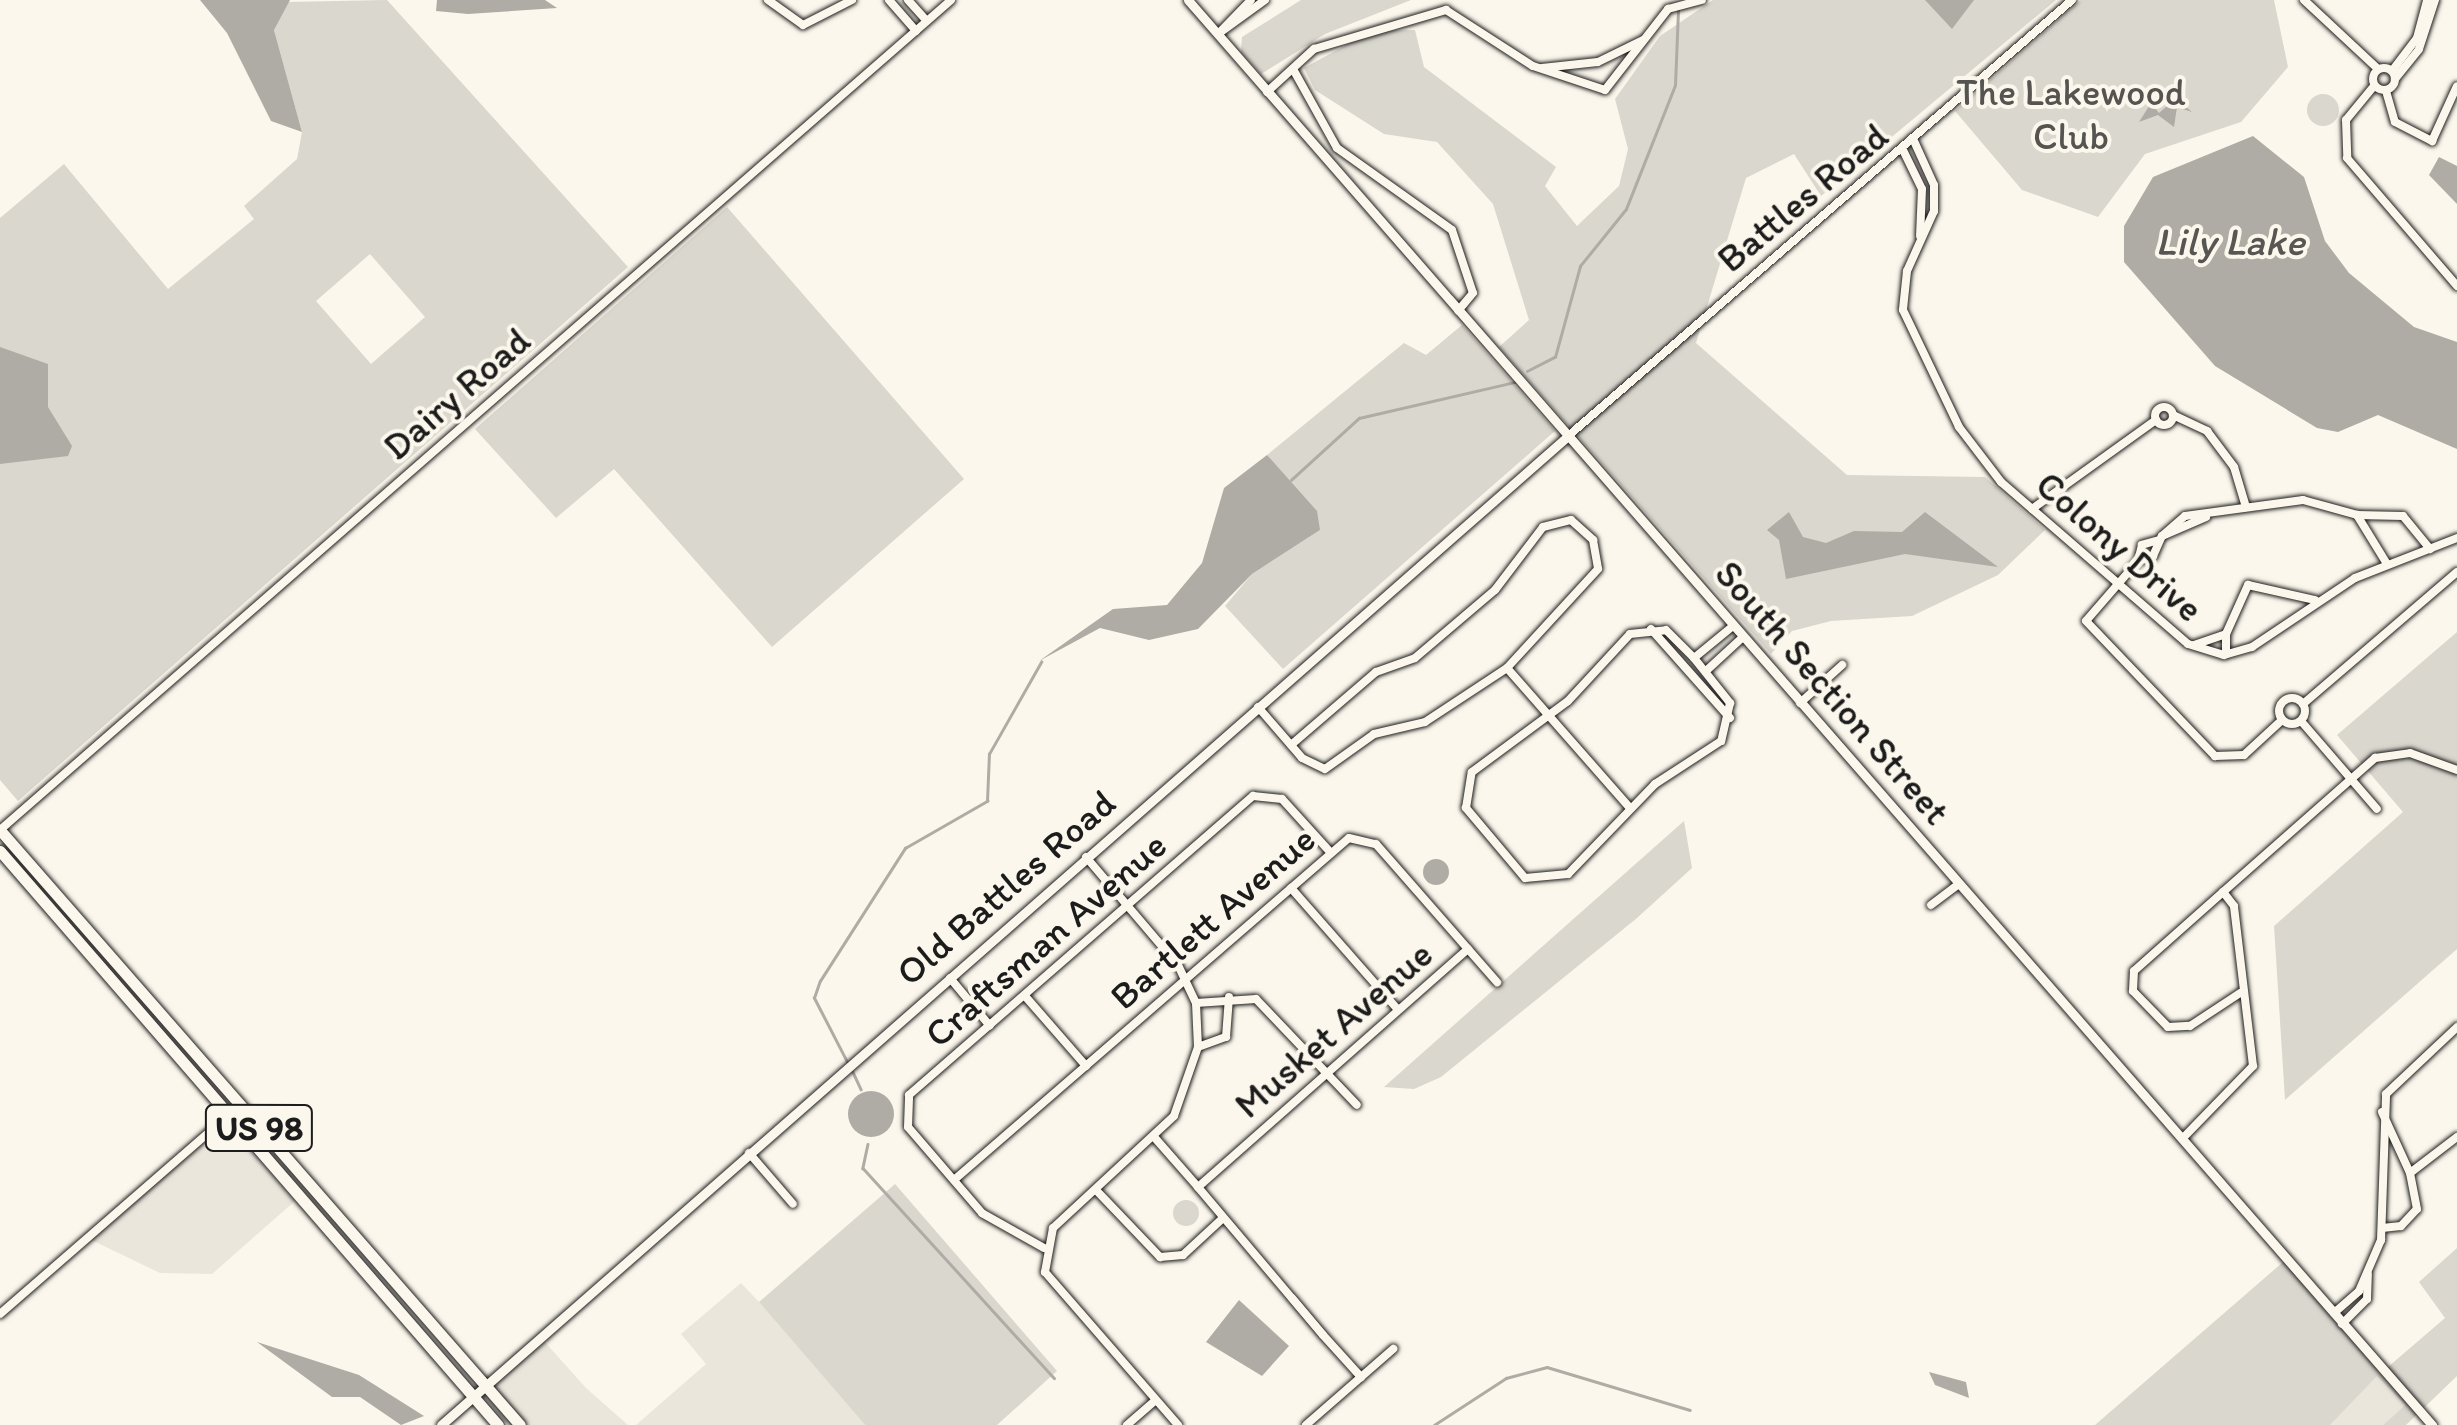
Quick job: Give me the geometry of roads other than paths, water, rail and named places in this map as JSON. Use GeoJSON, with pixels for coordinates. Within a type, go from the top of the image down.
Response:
{"type":"FeatureCollection","features":[{"type":"Feature","properties":{"kind":"main road","name":"US 98"},"geometry":{"type":"LineString","coordinates":[[0,830],[520,1425]]}},
{"type":"Feature","properties":{"kind":"main road","name":"US 98"},"geometry":{"type":"LineString","coordinates":[[0,851],[498,1425]]}},
{"type":"Feature","properties":{"kind":"street"},"geometry":{"type":"LineString","coordinates":[[768,0],[803,26],[852,0]]}},
{"type":"Feature","properties":{"kind":"street"},"geometry":{"type":"LineString","coordinates":[[888,0],[916,31]]}},
{"type":"Feature","properties":{"kind":"street"},"geometry":{"type":"LineString","coordinates":[[908,0],[927,21]]}},
{"type":"Feature","properties":{"kind":"street","name":"Dairy Road"},"geometry":{"type":"LineString","coordinates":[[0,830],[951,0]]}},
{"type":"Feature","properties":{"kind":"street","name":"South Section Street"},"geometry":{"type":"LineString","coordinates":[[1188,0],[2432,1425]]}},
{"type":"Feature","properties":{"kind":"street"},"geometry":{"type":"LineString","coordinates":[[1218,34],[1251,0]]}},
{"type":"Feature","properties":{"kind":"street"},"geometry":{"type":"LineString","coordinates":[[1218,34],[1266,0]]}},
{"type":"Feature","properties":{"kind":"street"},"geometry":{"type":"LineString","coordinates":[[1267,92],[1293,69],[1372,26],[1446,10],[1538,68],[1606,90],[1668,9],[1702,0]]}},
{"type":"Feature","properties":{"kind":"street","name":"Battles Road"},"geometry":{"type":"LineString","coordinates":[[1567,437],[1904,150],[2072,0]]}},
{"type":"Feature","properties":{"kind":"street"},"geometry":{"type":"LineString","coordinates":[[2304,0],[2378,69],[2393,75]]}},
{"type":"Feature","properties":{"kind":"street"},"geometry":{"type":"LineString","coordinates":[[2427,0],[2417,38],[2386,90],[2400,128],[2434,136],[2457,86]]}},
{"type":"Feature","properties":{"kind":"street"},"geometry":{"type":"LineString","coordinates":[[2393,75],[2419,49],[2435,0]]}},
{"type":"Feature","properties":{"kind":"street"},"geometry":{"type":"LineString","coordinates":[[1538,68],[1598,62],[1647,38]]}},
{"type":"Feature","properties":{"kind":"street"},"geometry":{"type":"LineString","coordinates":[[1293,69],[1337,148],[1452,230],[1473,293],[1458,312]]}},
{"type":"Feature","properties":{"kind":"street"},"geometry":{"type":"LineString","coordinates":[[2378,69],[2374,86],[2346,120],[2347,158],[2457,286]]}},
{"type":"Feature","properties":{"kind":"street"},"geometry":{"type":"LineString","coordinates":[[2374,86],[2386,90]]}},
{"type":"Feature","properties":{"kind":"street","name":"Colony Drive"},"geometry":{"type":"LineString","coordinates":[[1914,141],[1934,185],[1902,290],[1907,329],[1980,459],[2032,510],[2188,644],[2226,654],[2252,647],[2317,600],[2387,564],[2457,538]]}},
{"type":"Feature","properties":{"kind":"street","name":"Colony Drive"},"geometry":{"type":"LineString","coordinates":[[1904,150],[1922,190],[1920,241]]}},
{"type":"Feature","properties":{"kind":"street"},"geometry":{"type":"LineString","coordinates":[[2032,510],[2156,420],[2168,424],[2173,415],[2207,431],[2234,467],[2246,508]]}},
{"type":"Feature","properties":{"kind":"street","name":"Old Battles Road"},"geometry":{"type":"LineString","coordinates":[[440,1425],[1567,437]]}},
{"type":"Feature","properties":{"kind":"street"},"geometry":{"type":"LineString","coordinates":[[2303,704],[2284,701],[2282,720],[2239,757],[2210,752],[2086,621],[2178,518],[2206,517],[2289,498],[2357,515],[2402,516],[2430,549]]}},
{"type":"Feature","properties":{"kind":"street"},"geometry":{"type":"LineString","coordinates":[[2357,515],[2387,564]]}},
{"type":"Feature","properties":{"kind":"street"},"geometry":{"type":"LineString","coordinates":[[2138,561],[2142,545],[2186,533],[2206,517]]}},
{"type":"Feature","properties":{"kind":"street"},"geometry":{"type":"LineString","coordinates":[[1258,707],[1291,746],[1314,767],[1332,767],[1374,734],[1424,722],[1507,668],[1598,569],[1593,540],[1571,520],[1543,527],[1496,590],[1415,658],[1376,672],[1291,746]]}},
{"type":"Feature","properties":{"kind":"street","name":"Colony Drive"},"geometry":{"type":"LineString","coordinates":[[2445,545],[2457,547]]}},
{"type":"Feature","properties":{"kind":"street"},"geometry":{"type":"LineString","coordinates":[[2301,721],[2303,704],[2457,572]]}},
{"type":"Feature","properties":{"kind":"street"},"geometry":{"type":"LineString","coordinates":[[2226,654],[2226,634],[2248,585],[2317,600]]}},
{"type":"Feature","properties":{"kind":"street"},"geometry":{"type":"LineString","coordinates":[[1694,658],[1733,626]]}},
{"type":"Feature","properties":{"kind":"street"},"geometry":{"type":"LineString","coordinates":[[1651,628],[1730,718]]}},
{"type":"Feature","properties":{"kind":"street"},"geometry":{"type":"LineString","coordinates":[[1651,628],[1666,630],[1694,658],[1726,696],[1730,718],[1714,748],[1630,808],[1559,878],[1525,878],[1466,808],[1467,781],[1548,716],[1620,640],[1651,628]]}},
{"type":"Feature","properties":{"kind":"street"},"geometry":{"type":"LineString","coordinates":[[2188,644],[2226,634]]}},
{"type":"Feature","properties":{"kind":"street"},"geometry":{"type":"LineString","coordinates":[[1693,676],[1743,638]]}},
{"type":"Feature","properties":{"kind":"street"},"geometry":{"type":"LineString","coordinates":[[1800,702],[1842,665]]}},
{"type":"Feature","properties":{"kind":"street"},"geometry":{"type":"LineString","coordinates":[[1507,668],[1630,808]]}},
{"type":"Feature","properties":{"kind":"street"},"geometry":{"type":"LineString","coordinates":[[2282,720],[2301,721],[2377,809]]}},
{"type":"Feature","properties":{"kind":"street"},"geometry":{"type":"LineString","coordinates":[[2240,993],[2176,1028],[2133,991],[2138,965],[2350,778],[2392,752],[2457,770]]}},
{"type":"Feature","properties":{"kind":"street","name":"Craftsman Avenue"},"geometry":{"type":"LineString","coordinates":[[1044,1248],[982,1213],[908,1128],[904,1105],[1128,905],[1262,793],[1282,799],[1330,852]]}},
{"type":"Feature","properties":{"kind":"street","name":"Bartlett Avenue"},"geometry":{"type":"LineString","coordinates":[[954,1180],[1330,852],[1368,838],[1497,982]]}},
{"type":"Feature","properties":{"kind":"street"},"geometry":{"type":"LineString","coordinates":[[1086,857],[1184,979],[1196,1003],[1198,1047],[1189,1085],[1155,1138],[1096,1190],[1044,1248],[1052,1285],[1178,1425]]}},
{"type":"Feature","properties":{"kind":"street"},"geometry":{"type":"LineString","coordinates":[[1931,905],[1959,884]]}},
{"type":"Feature","properties":{"kind":"street"},"geometry":{"type":"LineString","coordinates":[[1290,888],[1398,1010]]}},
{"type":"Feature","properties":{"kind":"street"},"geometry":{"type":"LineString","coordinates":[[2182,1139],[2251,1071],[2255,1046],[2240,993],[2237,912],[2222,892]]}},
{"type":"Feature","properties":{"kind":"street","name":"Musket Avenue"},"geometry":{"type":"LineString","coordinates":[[1198,1187],[1468,949]]}},
{"type":"Feature","properties":{"kind":"street"},"geometry":{"type":"LineString","coordinates":[[950,978],[990,1026]]}},
{"type":"Feature","properties":{"kind":"street"},"geometry":{"type":"LineString","coordinates":[[1024,996],[1086,1066]]}},
{"type":"Feature","properties":{"kind":"street"},"geometry":{"type":"LineString","coordinates":[[1196,1003],[1229,997],[1274,1011],[1356,1104]]}},
{"type":"Feature","properties":{"kind":"street"},"geometry":{"type":"LineString","coordinates":[[1198,1047],[1226,1037],[1229,997]]}},
{"type":"Feature","properties":{"kind":"street"},"geometry":{"type":"LineString","coordinates":[[2342,1324],[2367,1299],[2368,1272],[2382,1228],[2382,1112],[2397,1080],[2457,1027]]}},
{"type":"Feature","properties":{"kind":"street"},"geometry":{"type":"LineString","coordinates":[[0,1314],[241,1106]]}},
{"type":"Feature","properties":{"kind":"street"},"geometry":{"type":"LineString","coordinates":[[2382,1112],[2410,1173],[2416,1209],[2401,1226],[2382,1228]]}},
{"type":"Feature","properties":{"kind":"street"},"geometry":{"type":"LineString","coordinates":[[2410,1173],[2457,1137]]}},
{"type":"Feature","properties":{"kind":"street"},"geometry":{"type":"LineString","coordinates":[[1155,1138],[1361,1377]]}},
{"type":"Feature","properties":{"kind":"street"},"geometry":{"type":"LineString","coordinates":[[749,1153],[794,1204]]}},
{"type":"Feature","properties":{"kind":"street"},"geometry":{"type":"LineString","coordinates":[[1096,1190],[1160,1257],[1183,1255],[1222,1218]]}},
{"type":"Feature","properties":{"kind":"street"},"geometry":{"type":"LineString","coordinates":[[2334,1314],[2368,1272]]}},
{"type":"Feature","properties":{"kind":"street"},"geometry":{"type":"LineString","coordinates":[[1306,1425],[1393,1349]]}},
{"type":"Feature","properties":{"kind":"street"},"geometry":{"type":"LineString","coordinates":[[1127,1425],[1155,1401]]}},
{"type":"Feature","properties":{"kind":"water"},"geometry":{"type":"Polygon","coordinates":[[[200,0],[290,0],[274,30],[302,132],[271,121],[227,33],[200,0]]]}},
{"type":"Feature","properties":{"kind":"water"},"geometry":{"type":"Polygon","coordinates":[[[437,0],[545,0],[557,8],[468,14],[436,11],[437,0]]]}},
{"type":"Feature","properties":{"kind":"water"},"geometry":{"type":"Polygon","coordinates":[[[1925,0],[1974,0],[1952,29],[1925,0]]]}},
{"type":"Feature","properties":{"kind":"water"},"geometry":{"type":"Polygon","coordinates":[[[2176,98],[2192,112],[2177,107],[2174,127],[2158,115],[2139,122],[2151,103],[2159,113],[2176,98]]]}},
{"type":"Feature","properties":{"kind":"water","name":"Lily Lake"},"geometry":{"type":"Polygon","coordinates":[[[2253,136],[2304,177],[2325,241],[2349,273],[2414,327],[2457,342],[2457,449],[2378,415],[2338,432],[2317,428],[2215,366],[2124,262],[2124,226],[2153,177],[2253,136]]]}},
{"type":"Feature","properties":{"kind":"water"},"geometry":{"type":"Polygon","coordinates":[[[2439,157],[2457,166],[2457,204],[2429,175],[2439,157]]]}},
{"type":"Feature","properties":{"kind":"water"},"geometry":{"type":"Polygon","coordinates":[[[0,347],[48,364],[48,407],[72,446],[68,456],[0,464],[0,347]]]}},
{"type":"Feature","properties":{"kind":"water"},"geometry":{"type":"Polygon","coordinates":[[[1267,455],[1317,511],[1320,530],[1252,574],[1198,629],[1149,640],[1100,628],[1039,661],[1113,609],[1167,605],[1202,563],[1224,488],[1267,455]]]}},
{"type":"Feature","properties":{"kind":"water"},"geometry":{"type":"Polygon","coordinates":[[[1789,512],[1803,537],[1826,543],[1854,531],[1902,532],[1925,512],[1998,567],[1905,554],[1786,579],[1779,540],[1767,530],[1789,512]]]}},
{"type":"Feature","properties":{"kind":"water"},"geometry":{"type":"Polygon","coordinates":[[[1436,859],[1445,863],[1449,872],[1445,881],[1436,885],[1427,881],[1423,872],[1427,863],[1436,859]]]}},
{"type":"Feature","properties":{"kind":"water"},"geometry":{"type":"Polygon","coordinates":[[[871,1091],[888,1097],[894,1114],[888,1131],[871,1137],[854,1131],[848,1114],[854,1097],[871,1091]]]}},
{"type":"Feature","properties":{"kind":"water"},"geometry":{"type":"Polygon","coordinates":[[[1239,1300],[1289,1346],[1262,1376],[1206,1342],[1239,1300]]]}},
{"type":"Feature","properties":{"kind":"water"},"geometry":{"type":"Polygon","coordinates":[[[257,1342],[359,1375],[424,1416],[401,1425],[360,1397],[332,1397],[257,1342]]]}},
{"type":"Feature","properties":{"kind":"water"},"geometry":{"type":"Polygon","coordinates":[[[1929,1372],[1966,1382],[1969,1398],[1935,1385],[1929,1372]]]}},
{"type":"Feature","properties":{"kind":"waterway"},"geometry":{"type":"LineString","coordinates":[[1527,371],[1555,357],[1580,266],[1626,209],[1675,85],[1678,10]]}},
{"type":"Feature","properties":{"kind":"waterway"},"geometry":{"type":"LineString","coordinates":[[1291,480],[1359,418],[1515,382]]}},
{"type":"Feature","properties":{"kind":"waterway"},"geometry":{"type":"LineString","coordinates":[[847,1062],[814,998],[820,981],[905,848],[987,801],[989,754],[1041,662]]}},
{"type":"Feature","properties":{"kind":"waterway"},"geometry":{"type":"LineString","coordinates":[[853,1072],[861,1089]]}},
{"type":"Feature","properties":{"kind":"waterway"},"geometry":{"type":"LineString","coordinates":[[868,1144],[863,1168],[1054,1378]]}},
{"type":"Feature","properties":{"kind":"waterway"},"geometry":{"type":"LineString","coordinates":[[1434,1425],[1506,1378],[1547,1367],[1690,1410]]}},
{"type":"Feature","properties":{"kind":"park label","name":"The Lakewood Club"},"geometry":{"type":"Point","coordinates":[2071,115]}}]}
